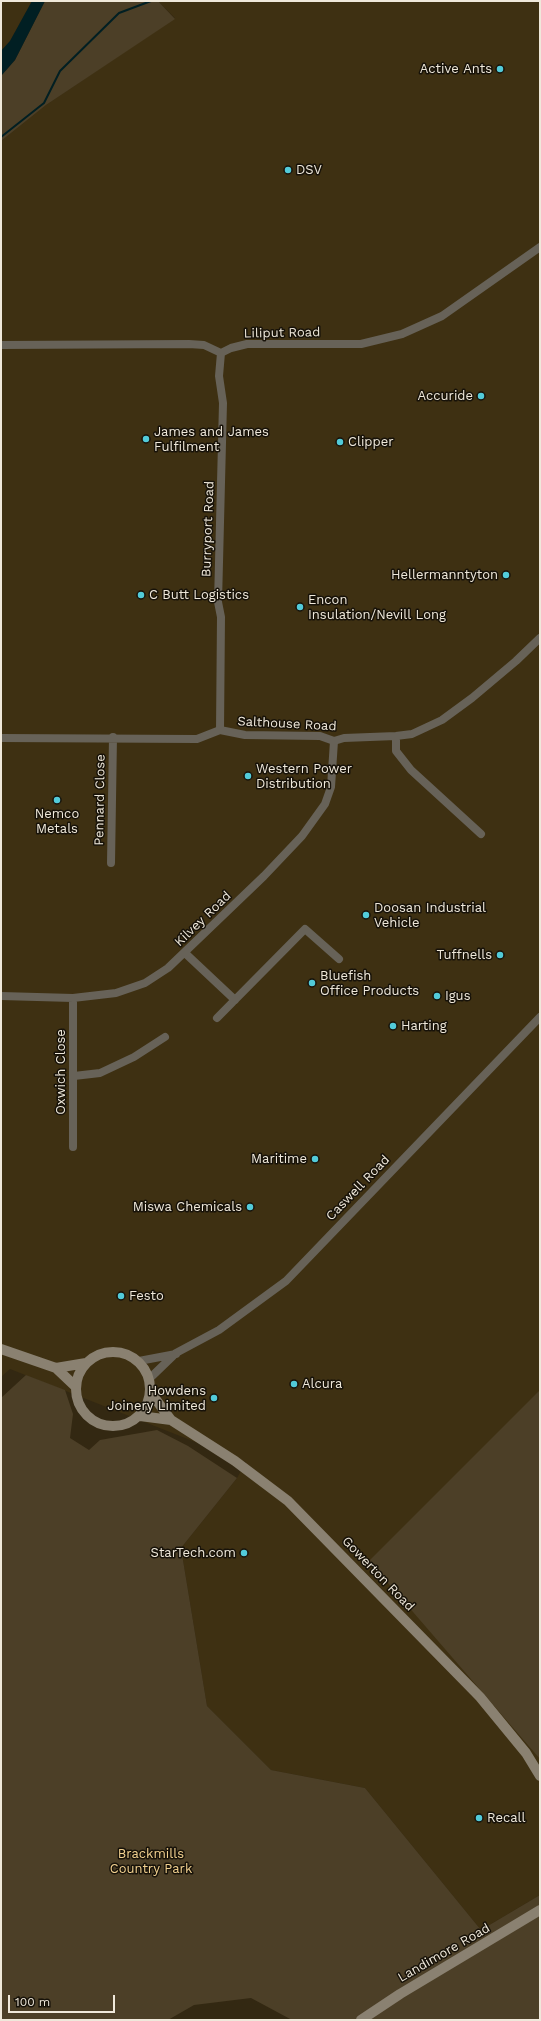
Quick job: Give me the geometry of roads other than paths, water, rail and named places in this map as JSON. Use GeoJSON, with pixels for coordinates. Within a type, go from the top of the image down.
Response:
{"type":"FeatureCollection","features":[{"type":"Feature","properties":{"kind":"street","name":"Liliput Road"},"geometry":{"type":"LineString","coordinates":[[220,353],[231,348],[247,344],[360,344],[402,334],[442,316],[540,247]]}},
{"type":"Feature","properties":{"kind":"street"},"geometry":{"type":"LineString","coordinates":[[1,345],[189,344],[204,345],[220,353]]}},
{"type":"Feature","properties":{"kind":"street","name":"Burryport Road"},"geometry":{"type":"LineString","coordinates":[[220,353],[219,376],[223,403],[218,602],[221,617],[220,730]]}},
{"type":"Feature","properties":{"kind":"street","name":"Salthouse Road"},"geometry":{"type":"LineString","coordinates":[[1,738],[113,737],[197,739],[220,730],[245,736],[320,736],[334,741],[344,738],[412,734],[442,720],[487,686],[540,638]]}},
{"type":"Feature","properties":{"kind":"street"},"geometry":{"type":"LineString","coordinates":[[396,736],[396,751],[411,770],[481,834]]}},
{"type":"Feature","properties":{"kind":"street","name":"Pennard Close"},"geometry":{"type":"LineString","coordinates":[[111,863],[113,737]]}},
{"type":"Feature","properties":{"kind":"street","name":"Kilvey Road"},"geometry":{"type":"LineString","coordinates":[[1,996],[72,998],[116,993],[130,989],[157,976],[186,953],[302,836],[325,804],[331,787],[334,741]]}},
{"type":"Feature","properties":{"kind":"street"},"geometry":{"type":"LineString","coordinates":[[217,1018],[306,929],[339,959]]}},
{"type":"Feature","properties":{"kind":"street"},"geometry":{"type":"LineString","coordinates":[[186,953],[235,1000]]}},
{"type":"Feature","properties":{"kind":"street","name":"Oxwich Close"},"geometry":{"type":"LineString","coordinates":[[72,998],[74,1076],[73,1147]]}},
{"type":"Feature","properties":{"kind":"street","name":"Caswell Road"},"geometry":{"type":"LineString","coordinates":[[139,1362],[176,1353],[219,1330],[286,1281],[540,1017]]}},
{"type":"Feature","properties":{"kind":"street"},"geometry":{"type":"LineString","coordinates":[[74,1076],[100,1073],[134,1058],[164,1038]]}},
{"type":"Feature","properties":{"kind":"street"},"geometry":{"type":"LineString","coordinates":[[1,1349],[56,1368],[75,1386]]}},
{"type":"Feature","properties":{"kind":"street"},"geometry":{"type":"LineString","coordinates":[[118,1351],[129,1355],[139,1362],[150,1379],[150,1393],[147,1405],[140,1416],[129,1423],[117,1426],[104,1425],[96,1422],[81,1409],[76,1398],[75,1386],[78,1374],[86,1363],[95,1356],[106,1352],[118,1351]]}},
{"type":"Feature","properties":{"kind":"street","name":"Caswell Road"},"geometry":{"type":"LineString","coordinates":[[150,1379],[176,1353]]}},
{"type":"Feature","properties":{"kind":"street"},"geometry":{"type":"LineString","coordinates":[[56,1368],[86,1363]]}},
{"type":"Feature","properties":{"kind":"street","name":"Gowerton Road"},"geometry":{"type":"LineString","coordinates":[[150,1393],[171,1420],[235,1461],[288,1501],[480,1697],[526,1753],[540,1776]]}},
{"type":"Feature","properties":{"kind":"street","name":"Gowerton Road"},"geometry":{"type":"LineString","coordinates":[[140,1416],[171,1420]]}},
{"type":"Feature","properties":{"kind":"street","name":"Landimore Road"},"geometry":{"type":"LineString","coordinates":[[361,2020],[400,1994],[540,1910]]}},
{"type":"Feature","properties":{"kind":"water"},"geometry":{"type":"Polygon","coordinates":[[[32,1],[45,1],[15,60],[1,76],[1,51],[10,41],[32,1]]]}},
{"type":"Feature","properties":{"kind":"waterway"},"geometry":{"type":"LineString","coordinates":[[1,137],[44,103],[60,71],[119,13],[151,1]]}},
{"type":"Feature","properties":{"kind":"place","name":"Active Ants"},"geometry":{"type":"Point","coordinates":[500,69]}},
{"type":"Feature","properties":{"kind":"place","name":"DSV"},"geometry":{"type":"Point","coordinates":[288,170]}},
{"type":"Feature","properties":{"kind":"place","name":"Accuride"},"geometry":{"type":"Point","coordinates":[481,396]}},
{"type":"Feature","properties":{"kind":"place","name":"James and James Fulfilment"},"geometry":{"type":"Point","coordinates":[146,439]}},
{"type":"Feature","properties":{"kind":"place","name":"Clipper"},"geometry":{"type":"Point","coordinates":[340,442]}},
{"type":"Feature","properties":{"kind":"place","name":"Hellermanntyton"},"geometry":{"type":"Point","coordinates":[506,575]}},
{"type":"Feature","properties":{"kind":"place","name":"C Butt Logistics"},"geometry":{"type":"Point","coordinates":[141,595]}},
{"type":"Feature","properties":{"kind":"place","name":"Encon Insulation/Nevill Long"},"geometry":{"type":"Point","coordinates":[300,607]}},
{"type":"Feature","properties":{"kind":"place","name":"Western Power Distribution"},"geometry":{"type":"Point","coordinates":[248,776]}},
{"type":"Feature","properties":{"kind":"place","name":"Nemco Metals"},"geometry":{"type":"Point","coordinates":[57,800]}},
{"type":"Feature","properties":{"kind":"place","name":"Doosan Industrial Vehicle"},"geometry":{"type":"Point","coordinates":[366,915]}},
{"type":"Feature","properties":{"kind":"place","name":"Tuffnells"},"geometry":{"type":"Point","coordinates":[500,955]}},
{"type":"Feature","properties":{"kind":"place","name":"Bluefish Office Products"},"geometry":{"type":"Point","coordinates":[312,983]}},
{"type":"Feature","properties":{"kind":"place","name":"Igus"},"geometry":{"type":"Point","coordinates":[437,996]}},
{"type":"Feature","properties":{"kind":"place","name":"Harting"},"geometry":{"type":"Point","coordinates":[393,1026]}},
{"type":"Feature","properties":{"kind":"place","name":"Maritime"},"geometry":{"type":"Point","coordinates":[315,1159]}},
{"type":"Feature","properties":{"kind":"place","name":"Miswa Chemicals"},"geometry":{"type":"Point","coordinates":[250,1207]}},
{"type":"Feature","properties":{"kind":"place","name":"Festo"},"geometry":{"type":"Point","coordinates":[121,1296]}},
{"type":"Feature","properties":{"kind":"place","name":"Alcura"},"geometry":{"type":"Point","coordinates":[294,1384]}},
{"type":"Feature","properties":{"kind":"place","name":"Howdens Joinery Limited"},"geometry":{"type":"Point","coordinates":[214,1398]}},
{"type":"Feature","properties":{"kind":"place","name":"StarTech.com"},"geometry":{"type":"Point","coordinates":[244,1553]}},
{"type":"Feature","properties":{"kind":"place","name":"Recall"},"geometry":{"type":"Point","coordinates":[479,1818]}},
{"type":"Feature","properties":{"kind":"park label","name":"Brackmills Country Park"},"geometry":{"type":"Point","coordinates":[151,1862]}}]}
